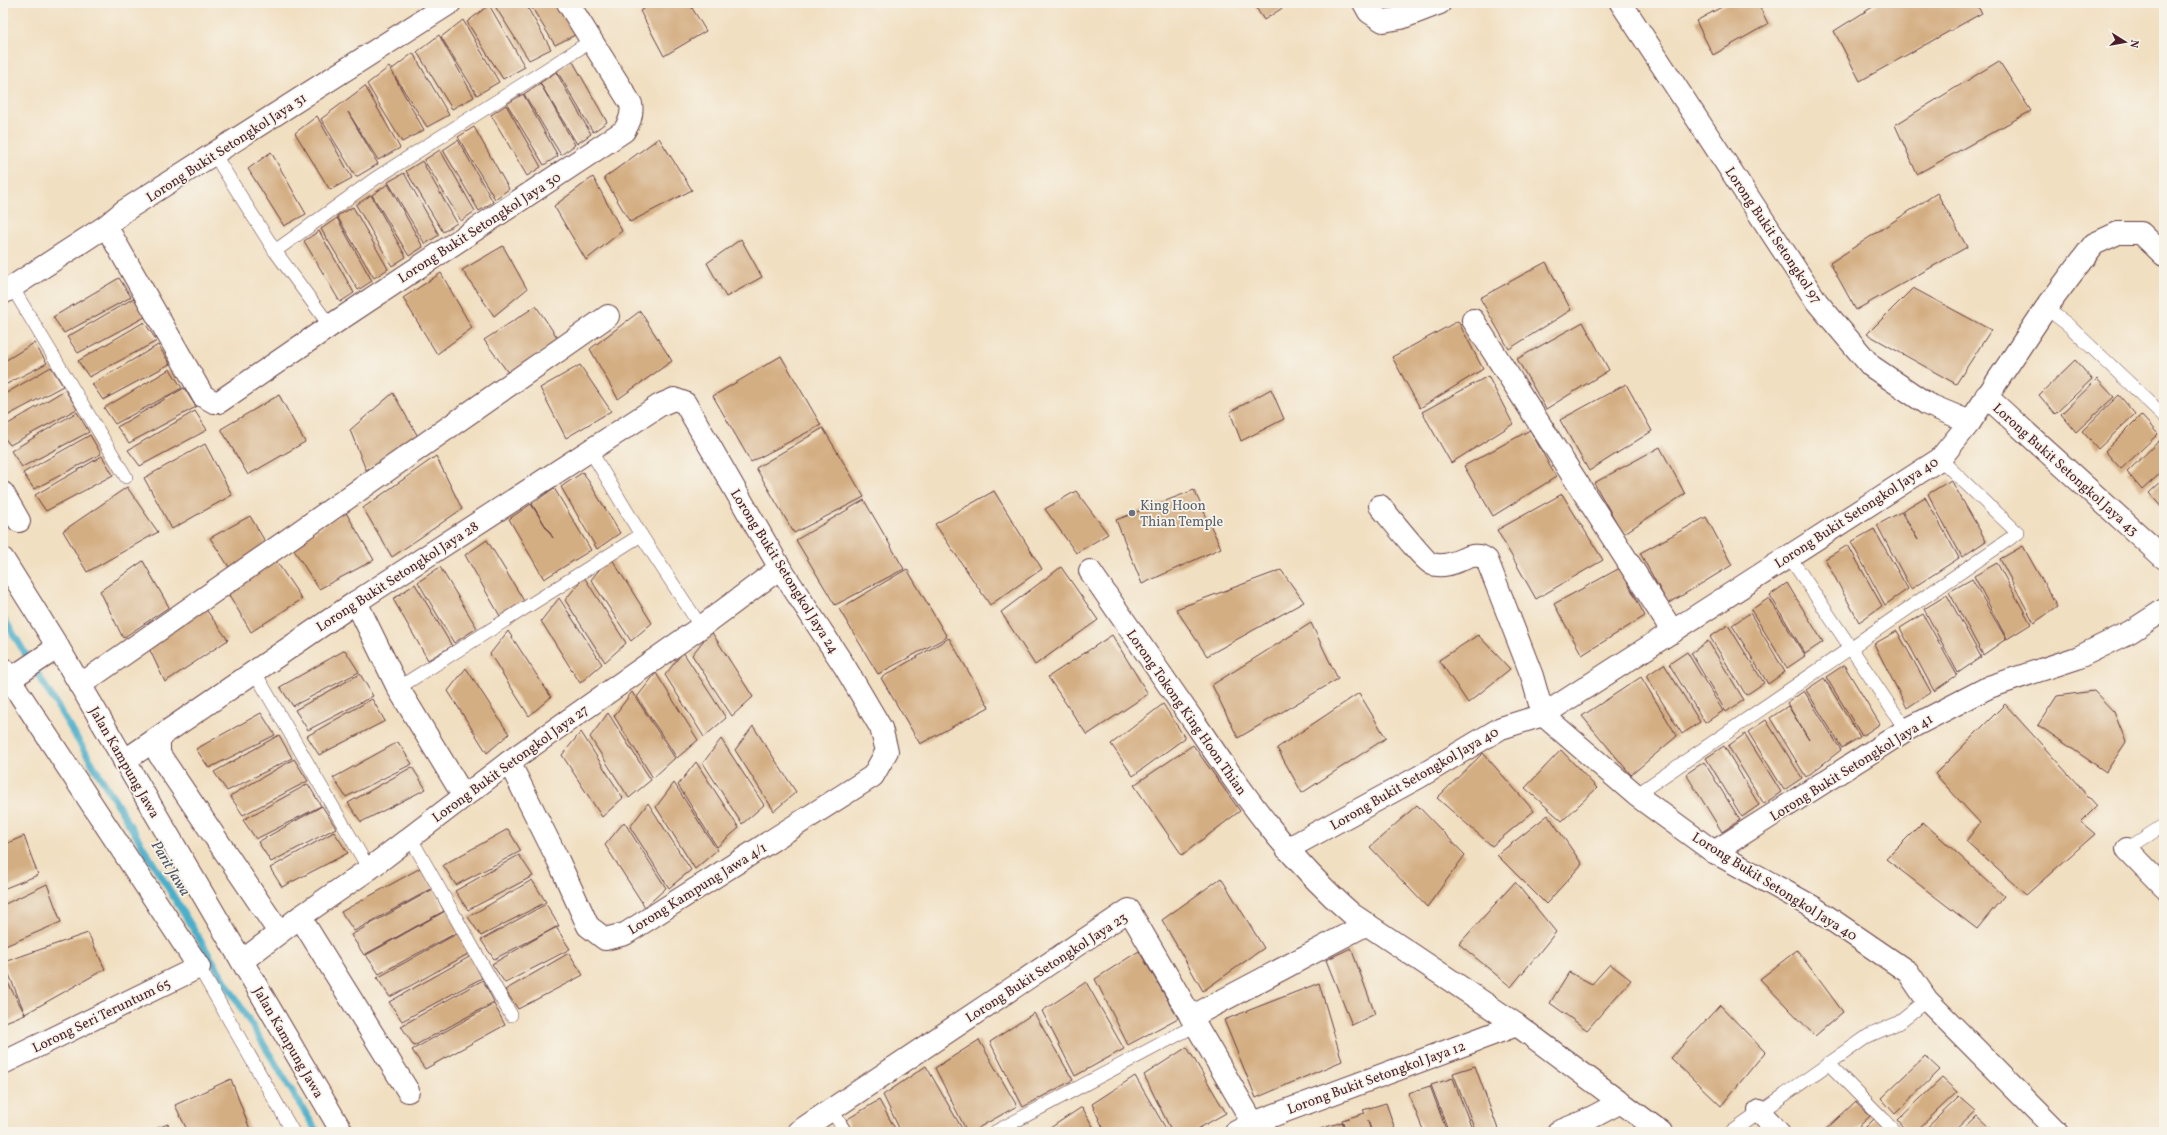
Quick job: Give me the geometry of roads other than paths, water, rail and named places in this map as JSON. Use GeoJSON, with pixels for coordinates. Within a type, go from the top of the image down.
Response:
{"type":"FeatureCollection","features":[{"type":"Feature","properties":{"kind":"street","name":"Lorong Bukit Setongkol Jaya 31"},"geometry":{"type":"LineString","coordinates":[[8,290],[106,226],[124,211],[450,3]]}},
{"type":"Feature","properties":{"kind":"street","name":"Lorong Bukit Setongkol Jaya 30"},"geometry":{"type":"LineString","coordinates":[[106,226],[203,396],[210,401],[219,402],[330,326],[624,131],[629,124],[632,112],[631,104],[568,3]]}},
{"type":"Feature","properties":{"kind":"street"},"geometry":{"type":"LineString","coordinates":[[1364,3],[1369,12],[1383,21],[1402,18],[1440,3]]}},
{"type":"Feature","properties":{"kind":"street","name":"Lorong Bukit Setongkol 97"},"geometry":{"type":"LineString","coordinates":[[1621,3],[1818,302],[1871,366],[1927,404],[1970,422]]}},
{"type":"Feature","properties":{"kind":"street","name":"Lorong Bukit Setongkol Jaya 40"},"geometry":{"type":"LineString","coordinates":[[1288,849],[1419,777],[1501,728],[1543,716],[1940,459],[1970,422],[2046,308],[2094,244],[2118,233],[2141,233],[2164,255]]}},
{"type":"Feature","properties":{"kind":"street"},"geometry":{"type":"LineString","coordinates":[[80,686],[608,316]]}},
{"type":"Feature","properties":{"kind":"street"},"geometry":{"type":"LineString","coordinates":[[1473,320],[1673,632]]}},
{"type":"Feature","properties":{"kind":"street","name":"Lorong Bukit Setongkol Jaya 43"},"geometry":{"type":"LineString","coordinates":[[1986,396],[2164,558]]}},
{"type":"Feature","properties":{"kind":"street","name":"Lorong Bukit Setongkol Jaya 28"},"geometry":{"type":"LineString","coordinates":[[124,761],[356,602],[660,405],[674,399]]}},
{"type":"Feature","properties":{"kind":"street","name":"Lorong Bukit Setongkol Jaya 24"},"geometry":{"type":"LineString","coordinates":[[674,399],[686,403],[780,568],[845,667],[877,721],[887,751]]}},
{"type":"Feature","properties":{"kind":"street"},"geometry":{"type":"LineString","coordinates":[[3,493],[19,521]]}},
{"type":"Feature","properties":{"kind":"street"},"geometry":{"type":"LineString","coordinates":[[1380,506],[1430,564],[1443,566],[1452,565],[1471,555],[1483,556],[1487,560],[1532,676],[1543,716]]}},
{"type":"Feature","properties":{"kind":"street","name":"Jalan Kampung Jawa"},"geometry":{"type":"LineString","coordinates":[[3,559],[49,652],[80,686],[342,1132]]}},
{"type":"Feature","properties":{"kind":"street","name":"Lorong Bukit Setongkol Jaya 27"},"geometry":{"type":"LineString","coordinates":[[242,961],[300,916],[369,869],[463,795],[508,762],[701,627],[780,568]]}},
{"type":"Feature","properties":{"kind":"street","name":"Lorong Tokong King Hoon Thian"},"geometry":{"type":"LineString","coordinates":[[1090,571],[1246,797],[1288,849],[1330,895],[1367,924],[1517,1025],[1662,1132]]}},
{"type":"Feature","properties":{"kind":"street"},"geometry":{"type":"LineString","coordinates":[[356,602],[398,688],[463,795]]}},
{"type":"Feature","properties":{"kind":"street","name":"Lorong Bukit Setongkol Jaya 41"},"geometry":{"type":"LineString","coordinates":[[1714,852],[1906,730],[1989,687],[2077,658],[2130,632],[2164,610]]}},
{"type":"Feature","properties":{"kind":"street"},"geometry":{"type":"LineString","coordinates":[[49,652],[6,674],[199,967]]}},
{"type":"Feature","properties":{"kind":"street","name":"Lorong Bukit Setongkol Jaya 40"},"geometry":{"type":"LineString","coordinates":[[1543,716],[1636,795],[1714,852],[1813,907],[1908,972],[1927,1000],[2058,1132]]}},
{"type":"Feature","properties":{"kind":"street"},"geometry":{"type":"LineString","coordinates":[[159,738],[159,754],[279,932]]}},
{"type":"Feature","properties":{"kind":"street","name":"Lorong Kampung Jawa 4/1"},"geometry":{"type":"LineString","coordinates":[[508,762],[558,860],[588,926],[604,939],[625,934],[873,776],[887,751]]}},
{"type":"Feature","properties":{"kind":"street"},"geometry":{"type":"LineString","coordinates":[[2127,849],[2164,887]]}},
{"type":"Feature","properties":{"kind":"street","name":"Lorong Bukit Setongkol Jaya 23"},"geometry":{"type":"LineString","coordinates":[[798,1132],[1129,910],[1194,1021],[1244,1127]]}},
{"type":"Feature","properties":{"kind":"street"},"geometry":{"type":"LineString","coordinates":[[300,916],[408,1091]]}},
{"type":"Feature","properties":{"kind":"street"},"geometry":{"type":"LineString","coordinates":[[1194,1021],[1367,924]]}},
{"type":"Feature","properties":{"kind":"street","name":"Lorong Seri Teruntum 65"},"geometry":{"type":"LineString","coordinates":[[3,1063],[199,967]]}},
{"type":"Feature","properties":{"kind":"street","name":"Lorong Bukit Setongkol Jaya 12"},"geometry":{"type":"LineString","coordinates":[[1244,1127],[1517,1025]]}},
{"type":"Feature","properties":{"kind":"street"},"geometry":{"type":"LineString","coordinates":[[1558,1132],[1585,1121],[1621,1102]]}},
{"type":"Feature","properties":{"kind":"street"},"geometry":{"type":"LineString","coordinates":[[1759,1112],[1778,1132]]}},
{"type":"Feature","properties":{"kind":"lane"},"geometry":{"type":"LineString","coordinates":[[275,251],[376,178],[591,41]]}},
{"type":"Feature","properties":{"kind":"lane"},"geometry":{"type":"LineString","coordinates":[[214,154],[275,251],[330,326]]}},
{"type":"Feature","properties":{"kind":"lane"},"geometry":{"type":"LineString","coordinates":[[8,290],[126,477]]}},
{"type":"Feature","properties":{"kind":"lane"},"geometry":{"type":"LineString","coordinates":[[2046,308],[2067,324],[2164,416]]}},
{"type":"Feature","properties":{"kind":"lane"},"geometry":{"type":"LineString","coordinates":[[590,450],[641,536],[701,627]]}},
{"type":"Feature","properties":{"kind":"lane"},"geometry":{"type":"LineString","coordinates":[[1636,795],[1851,649],[2018,533],[1940,459]]}},
{"type":"Feature","properties":{"kind":"lane"},"geometry":{"type":"LineString","coordinates":[[398,688],[641,536]]}},
{"type":"Feature","properties":{"kind":"lane"},"geometry":{"type":"LineString","coordinates":[[1789,556],[1906,730]]}},
{"type":"Feature","properties":{"kind":"lane"},"geometry":{"type":"LineString","coordinates":[[254,671],[369,869]]}},
{"type":"Feature","properties":{"kind":"lane"},"geometry":{"type":"LineString","coordinates":[[2127,849],[2164,825]]}},
{"type":"Feature","properties":{"kind":"lane"},"geometry":{"type":"LineString","coordinates":[[410,837],[511,1015]]}},
{"type":"Feature","properties":{"kind":"lane"},"geometry":{"type":"LineString","coordinates":[[199,967],[293,1132]]}},
{"type":"Feature","properties":{"kind":"lane"},"geometry":{"type":"LineString","coordinates":[[1732,1132],[1828,1063],[1868,1036],[1898,1023],[1927,1000]]}},
{"type":"Feature","properties":{"kind":"lane"},"geometry":{"type":"LineString","coordinates":[[996,1132],[1194,1021]]}},
{"type":"Feature","properties":{"kind":"lane"},"geometry":{"type":"LineString","coordinates":[[1828,1063],[1896,1132]]}},
{"type":"Feature","properties":{"kind":"lane"},"geometry":{"type":"LineString","coordinates":[[832,1110],[845,1132]]}},
{"type":"Feature","properties":{"kind":"waterway","name":"Parit Jawa"},"geometry":{"type":"LineString","coordinates":[[3,617],[317,1132]]}},
{"type":"Feature","properties":{"kind":"place","name":"King Hoon Thian Temple"},"geometry":{"type":"Point","coordinates":[1132,513]}}]}
